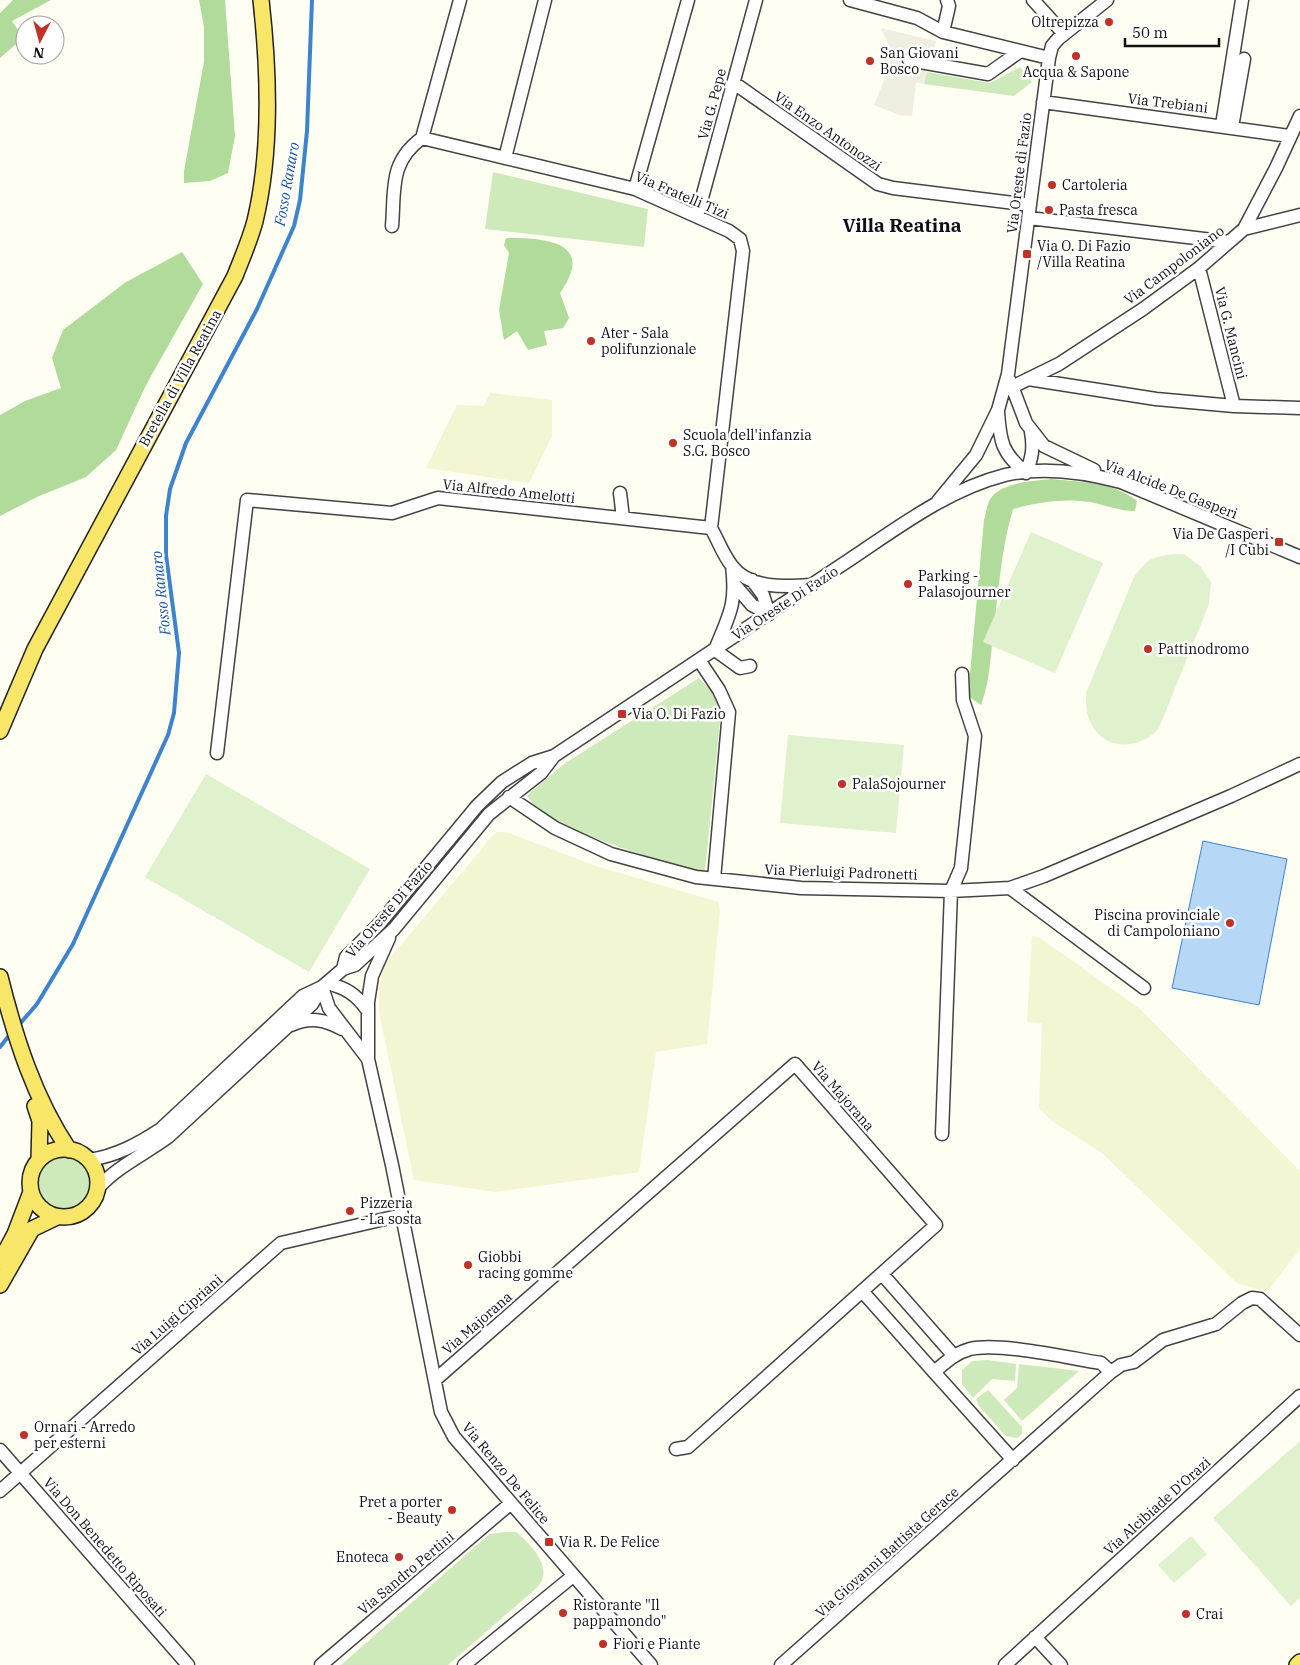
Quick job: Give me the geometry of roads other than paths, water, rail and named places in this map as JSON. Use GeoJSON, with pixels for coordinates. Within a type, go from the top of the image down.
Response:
{"type":"FeatureCollection","features":[{"type":"Feature","properties":{"kind":"main road","name":"Bretella di Villa Reatina"},"geometry":{"type":"LineString","coordinates":[[0,731],[39,640],[235,276],[255,222],[267,129],[267,72],[261,0]]}},
{"type":"Feature","properties":{"kind":"main road"},"geometry":{"type":"LineString","coordinates":[[0,977],[33,1085],[47,1116],[70,1150],[89,1160],[97,1172],[98,1187],[95,1199],[83,1212],[66,1218],[57,1217],[41,1208],[31,1192]]}},
{"type":"Feature","properties":{"kind":"main road"},"geometry":{"type":"LineString","coordinates":[[33,1085],[35,1104],[40,1121],[39,1160]]}},
{"type":"Feature","properties":{"kind":"main road"},"geometry":{"type":"LineString","coordinates":[[0,1262],[15,1234],[31,1192],[31,1175],[39,1160],[50,1152],[70,1150]]}},
{"type":"Feature","properties":{"kind":"main road"},"geometry":{"type":"LineString","coordinates":[[0,1285],[32,1229],[57,1217]]}},
{"type":"Feature","properties":{"kind":"main road"},"geometry":{"type":"LineString","coordinates":[[1297,1665],[1300,1662]]}},
{"type":"Feature","properties":{"kind":"street"},"geometry":{"type":"LineString","coordinates":[[392,226],[397,166],[409,148],[422,138],[460,0]]}},
{"type":"Feature","properties":{"kind":"street"},"geometry":{"type":"LineString","coordinates":[[505,158],[545,0]]}},
{"type":"Feature","properties":{"kind":"street"},"geometry":{"type":"LineString","coordinates":[[635,189],[688,0]]}},
{"type":"Feature","properties":{"kind":"street","name":"Via G. Pepe"},"geometry":{"type":"LineString","coordinates":[[697,216],[756,0]]}},
{"type":"Feature","properties":{"kind":"street"},"geometry":{"type":"LineString","coordinates":[[850,0],[918,18],[942,32],[1049,58]]}},
{"type":"Feature","properties":{"kind":"street"},"geometry":{"type":"LineString","coordinates":[[1033,0],[1064,34]]}},
{"type":"Feature","properties":{"kind":"street","name":"Via Oreste di Fazio"},"geometry":{"type":"LineString","coordinates":[[998,410],[1008,374],[1052,46],[1064,34],[1107,0]]}},
{"type":"Feature","properties":{"kind":"street"},"geometry":{"type":"LineString","coordinates":[[1227,126],[1242,0]]}},
{"type":"Feature","properties":{"kind":"street"},"geometry":{"type":"LineString","coordinates":[[942,32],[949,2]]}},
{"type":"Feature","properties":{"kind":"street"},"geometry":{"type":"LineString","coordinates":[[909,60],[988,74],[1019,52]]}},
{"type":"Feature","properties":{"kind":"street"},"geometry":{"type":"LineString","coordinates":[[1227,126],[1244,59]]}},
{"type":"Feature","properties":{"kind":"street","name":"Via Enzo Antonozzi"},"geometry":{"type":"LineString","coordinates":[[734,84],[878,184],[1030,212],[1229,242]]}},
{"type":"Feature","properties":{"kind":"street","name":"Via Trebiani"},"geometry":{"type":"LineString","coordinates":[[1043,102],[1289,136]]}},
{"type":"Feature","properties":{"kind":"street","name":"Via Campoloniano"},"geometry":{"type":"LineString","coordinates":[[1012,387],[1059,364],[1143,309],[1199,268],[1244,229],[1276,168],[1289,136],[1300,116]]}},
{"type":"Feature","properties":{"kind":"street","name":"Via Fratelli Tizi"},"geometry":{"type":"LineString","coordinates":[[422,138],[635,189],[729,231],[740,240],[743,251],[711,528]]}},
{"type":"Feature","properties":{"kind":"street"},"geometry":{"type":"LineString","coordinates":[[1244,229],[1300,215]]}},
{"type":"Feature","properties":{"kind":"street","name":"Via G. Mancini"},"geometry":{"type":"LineString","coordinates":[[1199,268],[1234,406]]}},
{"type":"Feature","properties":{"kind":"street"},"geometry":{"type":"LineString","coordinates":[[998,410],[1002,445],[1007,455],[1026,473],[1034,446],[1031,432],[1008,374]]}},
{"type":"Feature","properties":{"kind":"street"},"geometry":{"type":"LineString","coordinates":[[1028,379],[1156,399],[1234,406],[1300,408]]}},
{"type":"Feature","properties":{"kind":"street"},"geometry":{"type":"LineString","coordinates":[[932,507],[976,455],[998,410]]}},
{"type":"Feature","properties":{"kind":"street"},"geometry":{"type":"LineString","coordinates":[[1031,432],[1050,450],[1120,482]]}},
{"type":"Feature","properties":{"kind":"street","name":"Via Alcide De Gasperi"},"geometry":{"type":"LineString","coordinates":[[1026,473],[1066,471],[1095,475],[1120,482],[1300,557]]}},
{"type":"Feature","properties":{"kind":"street","name":"Via Oreste Di Fazio"},"geometry":{"type":"LineString","coordinates":[[343,969],[346,957],[380,923],[477,806],[502,782],[532,762],[554,756],[932,507],[969,487],[1006,475],[1026,473]]}},
{"type":"Feature","properties":{"kind":"street"},"geometry":{"type":"LineString","coordinates":[[620,493],[623,518]]}},
{"type":"Feature","properties":{"kind":"street","name":"Via Alfredo Amelotti"},"geometry":{"type":"LineString","coordinates":[[217,753],[247,500],[392,513],[438,498],[711,528]]}},
{"type":"Feature","properties":{"kind":"street"},"geometry":{"type":"LineString","coordinates":[[711,528],[732,566],[742,575],[763,584],[778,586],[812,585]]}},
{"type":"Feature","properties":{"kind":"street"},"geometry":{"type":"LineString","coordinates":[[732,566],[735,591],[731,612],[715,650],[740,668],[750,666]]}},
{"type":"Feature","properties":{"kind":"street"},"geometry":{"type":"LineString","coordinates":[[752,580],[763,595],[769,614]]}},
{"type":"Feature","properties":{"kind":"street"},"geometry":{"type":"LineString","coordinates":[[734,584],[752,605],[769,614]]}},
{"type":"Feature","properties":{"kind":"street"},"geometry":{"type":"LineString","coordinates":[[699,660],[719,690],[729,712],[714,879]]}},
{"type":"Feature","properties":{"kind":"street"},"geometry":{"type":"LineString","coordinates":[[942,1134],[951,891],[961,868],[975,736],[963,700],[962,674]]}},
{"type":"Feature","properties":{"kind":"street","name":"Via Oreste Di Fazio"},"geometry":{"type":"LineString","coordinates":[[343,969],[355,965],[394,929],[489,814],[541,773],[554,756]]}},
{"type":"Feature","properties":{"kind":"street","name":"Via Pierluigi Padronetti"},"geometry":{"type":"LineString","coordinates":[[509,797],[555,828],[611,854],[696,877],[801,888],[951,891],[1010,888],[1044,876],[1231,796],[1300,764]]}},
{"type":"Feature","properties":{"kind":"street"},"geometry":{"type":"LineString","coordinates":[[1010,888],[1144,988]]}},
{"type":"Feature","properties":{"kind":"street"},"geometry":{"type":"LineString","coordinates":[[368,1059],[368,1010],[372,976],[394,929]]}},
{"type":"Feature","properties":{"kind":"street"},"geometry":{"type":"LineString","coordinates":[[98,1187],[121,1167],[144,1155],[168,1137],[312,1004],[325,985],[343,969]]}},
{"type":"Feature","properties":{"kind":"street"},"geometry":{"type":"LineString","coordinates":[[325,985],[329,1008],[368,1059]]}},
{"type":"Feature","properties":{"kind":"street"},"geometry":{"type":"LineString","coordinates":[[89,1160],[115,1154],[161,1130],[303,996],[325,985],[345,988],[358,996],[368,1010]]}},
{"type":"Feature","properties":{"kind":"street"},"geometry":{"type":"LineString","coordinates":[[284,1029],[302,1020],[319,1019],[346,1031]]}},
{"type":"Feature","properties":{"kind":"street","name":"Via Renzo De Felice"},"geometry":{"type":"LineString","coordinates":[[368,1059],[436,1380],[440,1412],[446,1425],[454,1437],[651,1665]]}},
{"type":"Feature","properties":{"kind":"street","name":"Via Majorana"},"geometry":{"type":"LineString","coordinates":[[436,1380],[795,1064],[936,1226],[688,1447],[676,1449]]}},
{"type":"Feature","properties":{"kind":"street","name":"Via Luigi Cipriani"},"geometry":{"type":"LineString","coordinates":[[0,1491],[281,1243],[402,1215]]}},
{"type":"Feature","properties":{"kind":"street"},"geometry":{"type":"LineString","coordinates":[[882,1274],[954,1356]]}},
{"type":"Feature","properties":{"kind":"street"},"geometry":{"type":"LineString","coordinates":[[862,1291],[1012,1460]]}},
{"type":"Feature","properties":{"kind":"street","name":"Via Giovanni Battista Gerace"},"geometry":{"type":"LineString","coordinates":[[781,1665],[1121,1365],[1134,1362],[1163,1340],[1216,1324],[1242,1302],[1252,1298],[1260,1299],[1300,1335]]}},
{"type":"Feature","properties":{"kind":"street"},"geometry":{"type":"LineString","coordinates":[[934,1372],[954,1356],[970,1349],[993,1347],[1101,1363],[1111,1372]]}},
{"type":"Feature","properties":{"kind":"street","name":"Via Alcibiade D'Orazi"},"geometry":{"type":"LineString","coordinates":[[1005,1665],[1300,1396]]}},
{"type":"Feature","properties":{"kind":"street","name":"Via Don Benedetto Riposati"},"geometry":{"type":"LineString","coordinates":[[0,1450],[188,1665]]}},
{"type":"Feature","properties":{"kind":"street","name":"Via Sandro Pertini"},"geometry":{"type":"LineString","coordinates":[[322,1665],[511,1503]]}},
{"type":"Feature","properties":{"kind":"street"},"geometry":{"type":"LineString","coordinates":[[464,1665],[573,1576]]}},
{"type":"Feature","properties":{"kind":"street"},"geometry":{"type":"LineString","coordinates":[[1035,1637],[1061,1665]]}},
{"type":"Feature","properties":{"kind":"water","name":"Piscina provinciale di Campoloniano"},"geometry":{"type":"Polygon","coordinates":[[[1203,841],[1287,859],[1259,1005],[1172,988],[1203,841]]]}},
{"type":"Feature","properties":{"kind":"waterway","name":"Fosso Ranaro"},"geometry":{"type":"LineString","coordinates":[[18,1026],[37,1004],[73,944],[168,735],[174,713],[179,653],[166,555],[166,516],[170,489],[186,443],[257,309],[294,226],[300,200],[307,131],[312,0]]}},
{"type":"Feature","properties":{"kind":"waterway","name":"Fosso Ranaro"},"geometry":{"type":"LineString","coordinates":[[0,1047],[11,1033]]}},
{"type":"Feature","properties":{"kind":"place","name":"Oltrepizza"},"geometry":{"type":"Point","coordinates":[1109,22]}},
{"type":"Feature","properties":{"kind":"place","name":"Acqua & Sapone"},"geometry":{"type":"Point","coordinates":[1076,56]}},
{"type":"Feature","properties":{"kind":"place","name":"San Giovani Bosco"},"geometry":{"type":"Point","coordinates":[870,61]}},
{"type":"Feature","properties":{"kind":"place","name":"Cartoleria"},"geometry":{"type":"Point","coordinates":[1052,185]}},
{"type":"Feature","properties":{"kind":"place","name":"Pasta fresca"},"geometry":{"type":"Point","coordinates":[1049,210]}},
{"type":"Feature","properties":{"kind":"place","name":"Via O. Di Fazio /Villa Reatina"},"geometry":{"type":"Point","coordinates":[1027,254]}},
{"type":"Feature","properties":{"kind":"place","name":"Ater - Sala polifunzionale"},"geometry":{"type":"Point","coordinates":[591,341]}},
{"type":"Feature","properties":{"kind":"place","name":"Scuola dell'infanzia S.G. Bosco"},"geometry":{"type":"Point","coordinates":[673,443]}},
{"type":"Feature","properties":{"kind":"place","name":"Via De Gasperi /I Cubi"},"geometry":{"type":"Point","coordinates":[1279,542]}},
{"type":"Feature","properties":{"kind":"place","name":"Parking - Palasojourner"},"geometry":{"type":"Point","coordinates":[908,584]}},
{"type":"Feature","properties":{"kind":"place","name":"Pattinodromo"},"geometry":{"type":"Point","coordinates":[1148,649]}},
{"type":"Feature","properties":{"kind":"place","name":"Via O. Di Fazio"},"geometry":{"type":"Point","coordinates":[622,714]}},
{"type":"Feature","properties":{"kind":"place","name":"PalaSojourner"},"geometry":{"type":"Point","coordinates":[842,784]}},
{"type":"Feature","properties":{"kind":"place","name":"Piscina provinciale di Campoloniano"},"geometry":{"type":"Point","coordinates":[1230,923]}},
{"type":"Feature","properties":{"kind":"place","name":"Pizzeria - La sosta"},"geometry":{"type":"Point","coordinates":[350,1211]}},
{"type":"Feature","properties":{"kind":"place","name":"Giobbi racing gomme"},"geometry":{"type":"Point","coordinates":[468,1265]}},
{"type":"Feature","properties":{"kind":"place","name":"Ornari - Arredo per esterni"},"geometry":{"type":"Point","coordinates":[24,1435]}},
{"type":"Feature","properties":{"kind":"place","name":"Pret a porter - Beauty"},"geometry":{"type":"Point","coordinates":[452,1510]}},
{"type":"Feature","properties":{"kind":"place","name":"Via R. De Felice"},"geometry":{"type":"Point","coordinates":[549,1542]}},
{"type":"Feature","properties":{"kind":"place","name":"Enoteca"},"geometry":{"type":"Point","coordinates":[399,1557]}},
{"type":"Feature","properties":{"kind":"place","name":"Ristorante \"Il pappamondo\""},"geometry":{"type":"Point","coordinates":[563,1613]}},
{"type":"Feature","properties":{"kind":"place","name":"Crai"},"geometry":{"type":"Point","coordinates":[1186,1614]}},
{"type":"Feature","properties":{"kind":"place","name":"Fiori e Piante"},"geometry":{"type":"Point","coordinates":[603,1644]}},
{"type":"Feature","properties":{"kind":"district","name":"Villa Reatina"},"geometry":{"type":"Point","coordinates":[902,225]}}]}
